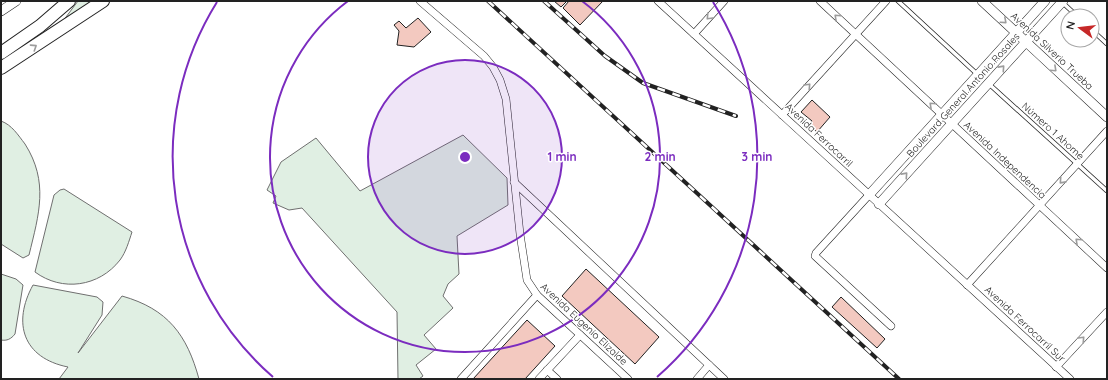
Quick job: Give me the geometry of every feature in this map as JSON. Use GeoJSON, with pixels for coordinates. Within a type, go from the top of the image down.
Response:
{"type":"FeatureCollection","features":[{"type":"Feature","properties":{"kind":"main road"},"geometry":{"type":"LineString","coordinates":[[1,53],[40,26],[69,1]]}},
{"type":"Feature","properties":{"kind":"main road"},"geometry":{"type":"LineString","coordinates":[[1,68],[102,1]]}},
{"type":"Feature","properties":{"kind":"street"},"geometry":{"type":"LineString","coordinates":[[1,11],[16,1]]}},
{"type":"Feature","properties":{"kind":"street","name":"Avenida Eugenio Elizalde"},"geometry":{"type":"LineString","coordinates":[[420,1],[484,56],[500,80],[506,99],[514,182],[527,283],[537,295],[628,379]]}},
{"type":"Feature","properties":{"kind":"street","name":"Avenida Ferrocarril"},"geometry":{"type":"LineString","coordinates":[[658,1],[967,285]]}},
{"type":"Feature","properties":{"kind":"street"},"geometry":{"type":"LineString","coordinates":[[694,34],[724,1]]}},
{"type":"Feature","properties":{"kind":"street","name":"Avenida Independencia"},"geometry":{"type":"LineString","coordinates":[[820,1],[1107,268]]}},
{"type":"Feature","properties":{"kind":"street"},"geometry":{"type":"LineString","coordinates":[[782,115],[886,1]]}},
{"type":"Feature","properties":{"kind":"street","name":"Avenida Silverio Trueba"},"geometry":{"type":"LineString","coordinates":[[982,1],[1107,117]]}},
{"type":"Feature","properties":{"kind":"street","name":"Boulevard General Antonio Rosales"},"geometry":{"type":"LineString","coordinates":[[869,195],[1045,1]]}},
{"type":"Feature","properties":{"kind":"street","name":"Boulevard General Antonio Rosales"},"geometry":{"type":"LineString","coordinates":[[879,204],[1063,2]]}},
{"type":"Feature","properties":{"kind":"street"},"geometry":{"type":"LineString","coordinates":[[967,285],[1107,131]]}},
{"type":"Feature","properties":{"kind":"street"},"geometry":{"type":"LineString","coordinates":[[514,182],[724,379]]}},
{"type":"Feature","properties":{"kind":"street"},"geometry":{"type":"LineString","coordinates":[[869,195],[816,253],[816,256],[890,326]]}},
{"type":"Feature","properties":{"kind":"street","name":"Avenida Ferrocarril Sur"},"geometry":{"type":"LineString","coordinates":[[967,285],[1070,379]]}},
{"type":"Feature","properties":{"kind":"street"},"geometry":{"type":"LineString","coordinates":[[461,379],[537,295]]}},
{"type":"Feature","properties":{"kind":"street"},"geometry":{"type":"LineString","coordinates":[[1056,367],[1107,312]]}},
{"type":"Feature","properties":{"kind":"street"},"geometry":{"type":"LineString","coordinates":[[539,379],[580,335]]}},
{"type":"Feature","properties":{"kind":"street"},"geometry":{"type":"LineString","coordinates":[[697,379],[709,365]]}},
{"type":"Feature","properties":{"kind":"street"},"geometry":{"type":"LineString","coordinates":[[547,370],[557,379]]}},
{"type":"Feature","properties":{"kind":"lane"},"geometry":{"type":"LineString","coordinates":[[898,1],[978,75]]}},
{"type":"Feature","properties":{"kind":"lane","name":"Número 1 Ahome"},"geometry":{"type":"LineString","coordinates":[[988,84],[1107,191]]}},
{"type":"Feature","properties":{"kind":"green space"},"geometry":{"type":"Polygon","coordinates":[[[78,1],[92,1],[63,21],[78,1]]]}},
{"type":"Feature","properties":{"kind":"green space"},"geometry":{"type":"Polygon","coordinates":[[[1,121],[12,128],[25,144],[37,172],[40,198],[36,226],[29,255],[23,258],[1,244],[1,121]]]}},
{"type":"Feature","properties":{"kind":"green space"},"geometry":{"type":"Polygon","coordinates":[[[463,135],[507,178],[508,205],[457,236],[459,274],[448,284],[443,296],[453,308],[424,335],[436,349],[416,365],[423,376],[419,379],[398,379],[397,312],[302,208],[289,210],[273,203],[276,196],[267,190],[281,162],[316,138],[360,191],[463,135]]]}},
{"type":"Feature","properties":{"kind":"green space"},"geometry":{"type":"Polygon","coordinates":[[[64,189],[132,232],[124,254],[111,269],[102,276],[80,284],[57,282],[35,272],[54,195],[60,190],[64,189]]]}},
{"type":"Feature","properties":{"kind":"green space"},"geometry":{"type":"Polygon","coordinates":[[[1,274],[16,279],[23,285],[15,334],[7,340],[1,340],[1,274]]]}},
{"type":"Feature","properties":{"kind":"green space"},"geometry":{"type":"Polygon","coordinates":[[[33,285],[97,297],[103,302],[102,315],[78,353],[122,296],[138,301],[152,308],[173,326],[181,337],[194,363],[199,379],[59,379],[68,367],[41,356],[32,347],[26,337],[23,325],[23,313],[33,285]]]}},
{"type":"Feature","properties":{"kind":"building"},"geometry":{"type":"Polygon","coordinates":[[[554,1],[567,1],[561,7],[554,1]]]}},
{"type":"Feature","properties":{"kind":"building"},"geometry":{"type":"Polygon","coordinates":[[[569,1],[603,1],[580,25],[563,8],[569,1]]]}},
{"type":"Feature","properties":{"kind":"building"},"geometry":{"type":"Polygon","coordinates":[[[418,18],[431,32],[414,47],[397,45],[399,31],[394,25],[399,21],[406,28],[418,18]]]}},
{"type":"Feature","properties":{"kind":"building"},"geometry":{"type":"Polygon","coordinates":[[[812,100],[830,117],[817,132],[809,125],[812,121],[801,112],[812,100]]]}},
{"type":"Feature","properties":{"kind":"building"},"geometry":{"type":"Polygon","coordinates":[[[586,269],[659,337],[635,364],[562,296],[586,269]]]}},
{"type":"Feature","properties":{"kind":"building"},"geometry":{"type":"Polygon","coordinates":[[[841,297],[885,339],[877,348],[832,307],[841,297]]]}},
{"type":"Feature","properties":{"kind":"building"},"geometry":{"type":"Polygon","coordinates":[[[527,320],[555,346],[525,379],[473,379],[527,320]]]}},
{"type":"Feature","properties":{"kind":"railway"},"geometry":{"type":"LineString","coordinates":[[488,1],[899,379]]}},
{"type":"Feature","properties":{"kind":"railway"},"geometry":{"type":"LineString","coordinates":[[544,1],[605,56],[643,83],[736,116]]}}]}
